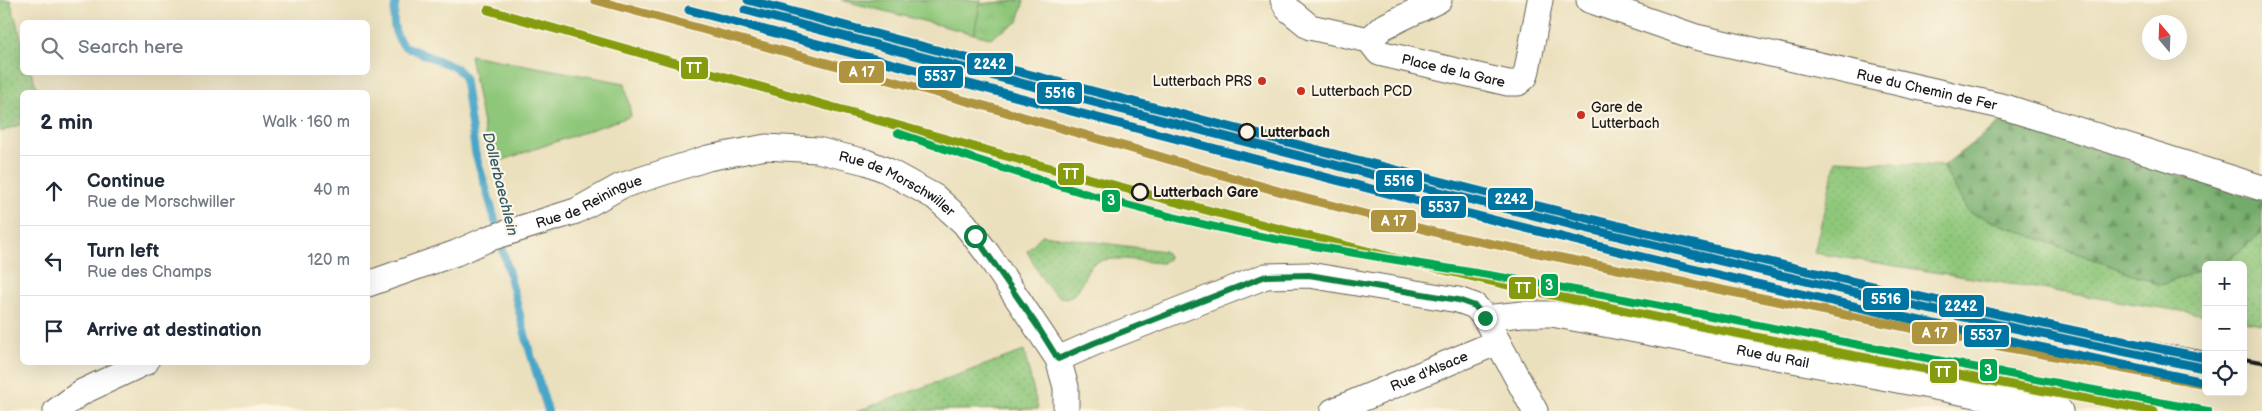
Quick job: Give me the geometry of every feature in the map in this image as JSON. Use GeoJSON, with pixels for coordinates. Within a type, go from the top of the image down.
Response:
{"type":"FeatureCollection","features":[{"type":"Feature","properties":{"kind":"street","name":"Place de la Gare"},"geometry":{"type":"LineString","coordinates":[[1283,0],[1288,9],[1310,27],[1324,32],[1369,40],[1379,53],[1508,83],[1518,83],[1525,77],[1540,0]]}},
{"type":"Feature","properties":{"kind":"street"},"geometry":{"type":"LineString","coordinates":[[1369,40],[1383,27],[1439,0]]}},
{"type":"Feature","properties":{"kind":"street","name":"Rue du Chemin de Fer"},"geometry":{"type":"LineString","coordinates":[[1589,0],[1696,37],[2005,107],[2262,188]]}},
{"type":"Feature","properties":{"kind":"street","name":"Rue de Reiningue"},"geometry":{"type":"LineString","coordinates":[[370,283],[456,253],[498,235],[576,210],[621,186],[708,158],[766,146],[817,150]]}},
{"type":"Feature","properties":{"kind":"street","name":"Rue de Morschwiller"},"geometry":{"type":"LineString","coordinates":[[817,150],[866,162],[886,170],[935,198],[951,210],[988,253],[1058,359],[1066,387],[1066,411]]}},
{"type":"Feature","properties":{"kind":"street"},"geometry":{"type":"LineString","coordinates":[[1058,359],[1224,291],[1266,276],[1280,274],[1309,275],[1458,300],[1475,306],[1485,318],[1535,411]]}},
{"type":"Feature","properties":{"kind":"street","name":"Rue du Rail"},"geometry":{"type":"LineString","coordinates":[[1485,318],[1522,314],[1552,314],[2060,411]]}},
{"type":"Feature","properties":{"kind":"street","name":"Rue d'Alsace"},"geometry":{"type":"LineString","coordinates":[[1333,411],[1498,342]]}},
{"type":"Feature","properties":{"kind":"street"},"geometry":{"type":"LineString","coordinates":[[56,411],[82,392],[140,365]]}},
{"type":"Feature","properties":{"kind":"green space"},"geometry":{"type":"Polygon","coordinates":[[[0,0],[10,0],[20,34],[20,75],[33,75],[37,90],[20,90],[20,125],[0,132],[0,0]]]}},
{"type":"Feature","properties":{"kind":"green space"},"geometry":{"type":"Polygon","coordinates":[[[841,0],[981,0],[974,34],[841,0]]]}},
{"type":"Feature","properties":{"kind":"green space"},"geometry":{"type":"Polygon","coordinates":[[[1024,0],[1018,22],[990,38],[974,34],[980,4],[1024,0]]]}},
{"type":"Feature","properties":{"kind":"green space"},"geometry":{"type":"Polygon","coordinates":[[[470,55],[625,83],[631,116],[497,162],[486,140],[470,55]]]}},
{"type":"Feature","properties":{"kind":"green space"},"geometry":{"type":"Polygon","coordinates":[[[2001,121],[2262,201],[2262,232],[2243,249],[2224,261],[2202,261],[2202,270],[2161,285],[1968,212],[1943,166],[2001,121]]]}},
{"type":"Feature","properties":{"kind":"green space"},"geometry":{"type":"Polygon","coordinates":[[[1836,160],[1943,166],[1968,212],[2161,285],[2202,270],[2202,314],[1814,253],[1836,160]]]}},
{"type":"Feature","properties":{"kind":"green space"},"geometry":{"type":"Polygon","coordinates":[[[2262,232],[2262,324],[2247,322],[2247,261],[2224,261],[2231,258],[2262,232]]]}},
{"type":"Feature","properties":{"kind":"green space"},"geometry":{"type":"Polygon","coordinates":[[[1042,235],[1164,251],[1169,256],[1162,263],[1126,259],[1100,261],[1090,267],[1077,291],[1069,297],[1061,297],[1047,286],[1027,251],[1042,235]]]}},
{"type":"Feature","properties":{"kind":"green space"},"geometry":{"type":"Polygon","coordinates":[[[1024,351],[1038,409],[857,411],[1024,351]]]}},
{"type":"Feature","properties":{"kind":"waterway","name":"Dollerbaechlein"},"geometry":{"type":"LineString","coordinates":[[396,0],[394,13],[395,30],[404,46],[456,68],[464,76],[475,152],[548,411]]}},
{"type":"Feature","properties":{"kind":"railway"},"geometry":{"type":"LineString","coordinates":[[2020,319],[2202,352]]}},
{"type":"Feature","properties":{"kind":"railway"},"geometry":{"type":"LineString","coordinates":[[2247,360],[2262,362]]}},
{"type":"Feature","properties":{"kind":"transit line"},"geometry":{"type":"LineString","coordinates":[[595,0],[985,106],[1292,195],[1438,233],[2010,348],[2202,383]]}},
{"type":"Feature","properties":{"kind":"transit line","name":"2242"},"geometry":{"type":"LineString","coordinates":[[748,0],[1292,143],[1656,235],[2022,319],[2202,357]]}},
{"type":"Feature","properties":{"kind":"transit line","name":"TT"},"geometry":{"type":"LineString","coordinates":[[488,10],[1069,173],[1302,235],[1510,286],[1693,325],[2154,411]]}},
{"type":"Feature","properties":{"kind":"transit line","name":"5537"},"geometry":{"type":"LineString","coordinates":[[689,10],[1277,165],[1630,254],[1773,288],[2202,382]]}},
{"type":"Feature","properties":{"kind":"transit line","name":"5516"},"geometry":{"type":"LineString","coordinates":[[745,10],[1108,106],[1654,245],[2020,329],[2202,368]]}},
{"type":"Feature","properties":{"kind":"transit line","name":"3"},"geometry":{"type":"LineString","coordinates":[[898,133],[1064,187],[1149,211],[1234,231],[1322,248],[1586,292],[2208,411]]}},
{"type":"Feature","properties":{"kind":"place","name":"Lutterbach PRS"},"geometry":{"type":"Point","coordinates":[1262,81]}},
{"type":"Feature","properties":{"kind":"place","name":"Lutterbach PCD"},"geometry":{"type":"Point","coordinates":[1301,91]}},
{"type":"Feature","properties":{"kind":"place","name":"Gare de Lutterbach"},"geometry":{"type":"Point","coordinates":[1581,115]}},
{"type":"Feature","properties":{"kind":"place","name":"Lutterbach"},"geometry":{"type":"Point","coordinates":[1247,132]}},
{"type":"Feature","properties":{"kind":"place","name":"Lutterbach Gare"},"geometry":{"type":"Point","coordinates":[1140,192]}},
{"type":"Feature","properties":{"kind":"route"},"geometry":{"type":"LineString","coordinates":[[975,236],[1058,359],[1249,281],[1280,274],[1309,275],[1359,282],[1468,302],[1480,310],[1485,318]]}}]}
